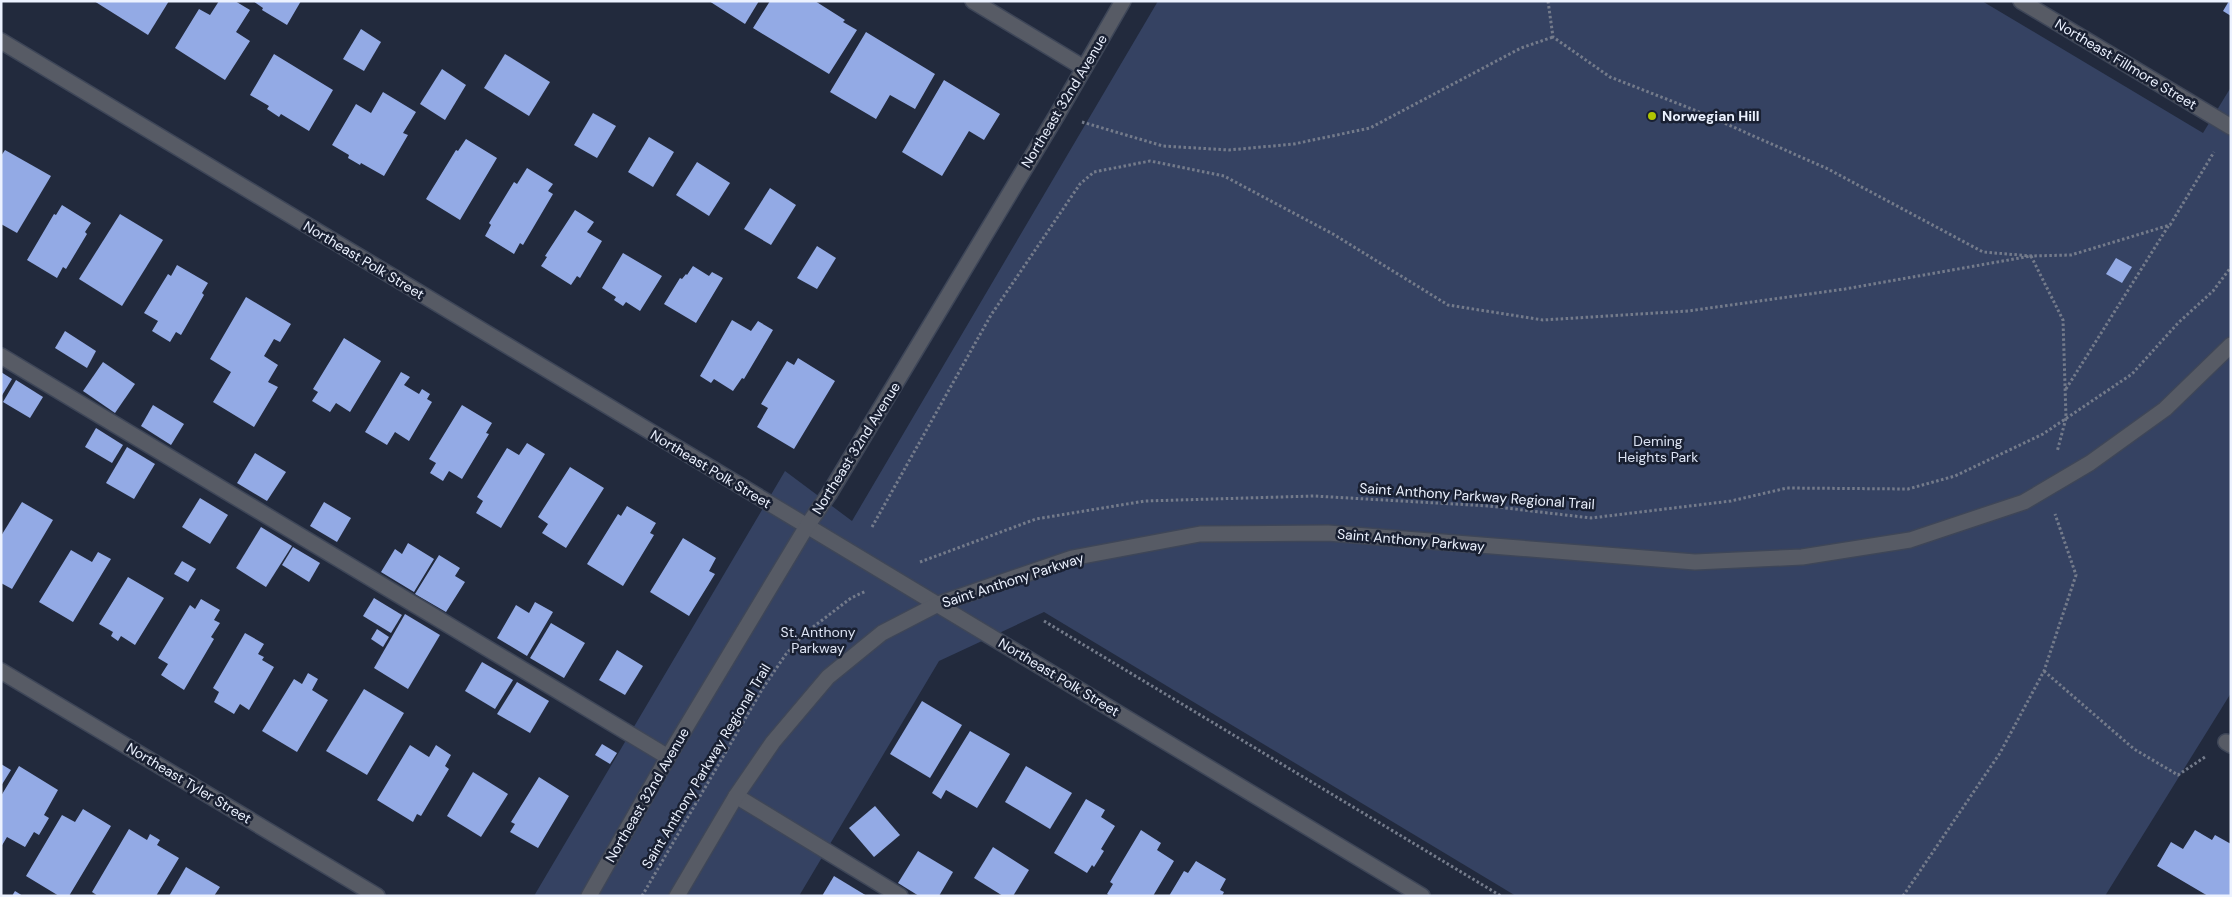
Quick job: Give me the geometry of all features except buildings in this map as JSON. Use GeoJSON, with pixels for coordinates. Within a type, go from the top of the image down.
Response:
{"type":"FeatureCollection","features":[{"type":"Feature","properties":{"kind":"street"},"geometry":{"type":"LineString","coordinates":[[973,1],[1084,68]]}},
{"type":"Feature","properties":{"kind":"street","name":"Northeast 32nd Avenue"},"geometry":{"type":"LineString","coordinates":[[589,896],[668,757],[807,526],[829,494],[1057,115],[1123,1]]}},
{"type":"Feature","properties":{"kind":"street","name":"Northeast Fillmore Street"},"geometry":{"type":"LineString","coordinates":[[2021,1],[2231,127]]}},
{"type":"Feature","properties":{"kind":"street","name":"Northeast Polk Street"},"geometry":{"type":"LineString","coordinates":[[1,41],[1422,896]]}},
{"type":"Feature","properties":{"kind":"street","name":"Saint Anthony Parkway"},"geometry":{"type":"LineString","coordinates":[[677,896],[736,796],[773,742],[828,677],[882,633],[938,604],[1072,558],[1200,534],[1328,533],[1695,562],[1802,557],[1910,540],[2024,502],[2090,463],[2165,409],[2231,345]]}},
{"type":"Feature","properties":{"kind":"street"},"geometry":{"type":"LineString","coordinates":[[1,356],[668,757]]}},
{"type":"Feature","properties":{"kind":"street","name":"Northeast Tyler Street"},"geometry":{"type":"LineString","coordinates":[[1,671],[377,896]]}},
{"type":"Feature","properties":{"kind":"street"},"geometry":{"type":"LineString","coordinates":[[736,796],[900,896]]}},
{"type":"Feature","properties":{"kind":"path"},"geometry":{"type":"LineString","coordinates":[[1548,1],[1553,37],[1610,77],[1697,111],[1828,169],[1983,252],[2031,256],[2071,255],[2170,225]]}},
{"type":"Feature","properties":{"kind":"path"},"geometry":{"type":"LineString","coordinates":[[1057,115],[1163,146],[1229,150],[1294,144],[1370,128],[1521,48],[1553,37]]}},
{"type":"Feature","properties":{"kind":"path"},"geometry":{"type":"LineString","coordinates":[[2065,390],[2214,152]]}},
{"type":"Feature","properties":{"kind":"path"},"geometry":{"type":"LineString","coordinates":[[872,527],[991,315],[1080,184],[1094,172],[1150,160],[1224,176],[1333,234],[1448,305],[1543,320],[1688,311],[1845,289],[2031,256]]}},
{"type":"Feature","properties":{"kind":"path"},"geometry":{"type":"LineString","coordinates":[[2031,256],[2064,320],[2066,418],[2047,488]]}},
{"type":"Feature","properties":{"kind":"path","name":"Saint Anthony Parkway Regional Trail"},"geometry":{"type":"LineString","coordinates":[[922,561],[1036,519],[1145,501],[1314,496],[1489,506],[1591,518],[1731,501],[1787,488],[1908,489],[1955,476],[2043,434],[2132,374],[2178,324],[2213,291],[2231,267]]}},
{"type":"Feature","properties":{"kind":"path"},"geometry":{"type":"LineString","coordinates":[[1902,896],[2000,753],[2044,671],[2076,575],[2056,516]]}},
{"type":"Feature","properties":{"kind":"path","name":"Saint Anthony Parkway Regional Trail"},"geometry":{"type":"LineString","coordinates":[[642,896],[763,688],[786,654],[804,634],[851,598],[861,594]]}},
{"type":"Feature","properties":{"kind":"path"},"geometry":{"type":"LineString","coordinates":[[1044,621],[1501,896]]}},
{"type":"Feature","properties":{"kind":"path"},"geometry":{"type":"LineString","coordinates":[[2044,671],[2134,749],[2178,775],[2228,744]]}},
{"type":"Feature","properties":{"kind":"green space","name":"Deming Heights Park"},"geometry":{"type":"Polygon","coordinates":[[[1158,1],[1982,1],[2203,133],[2231,87],[2231,693],[2105,896],[1516,896],[1044,612],[939,661],[799,896],[534,896],[785,471],[852,521],[1158,1]]]}},
{"type":"Feature","properties":{"kind":"place","name":"Norwegian Hill"},"geometry":{"type":"Point","coordinates":[1652,116]}},
{"type":"Feature","properties":{"kind":"park label","name":"St. Anthony Parkway"},"geometry":{"type":"Point","coordinates":[818,640]}}]}
